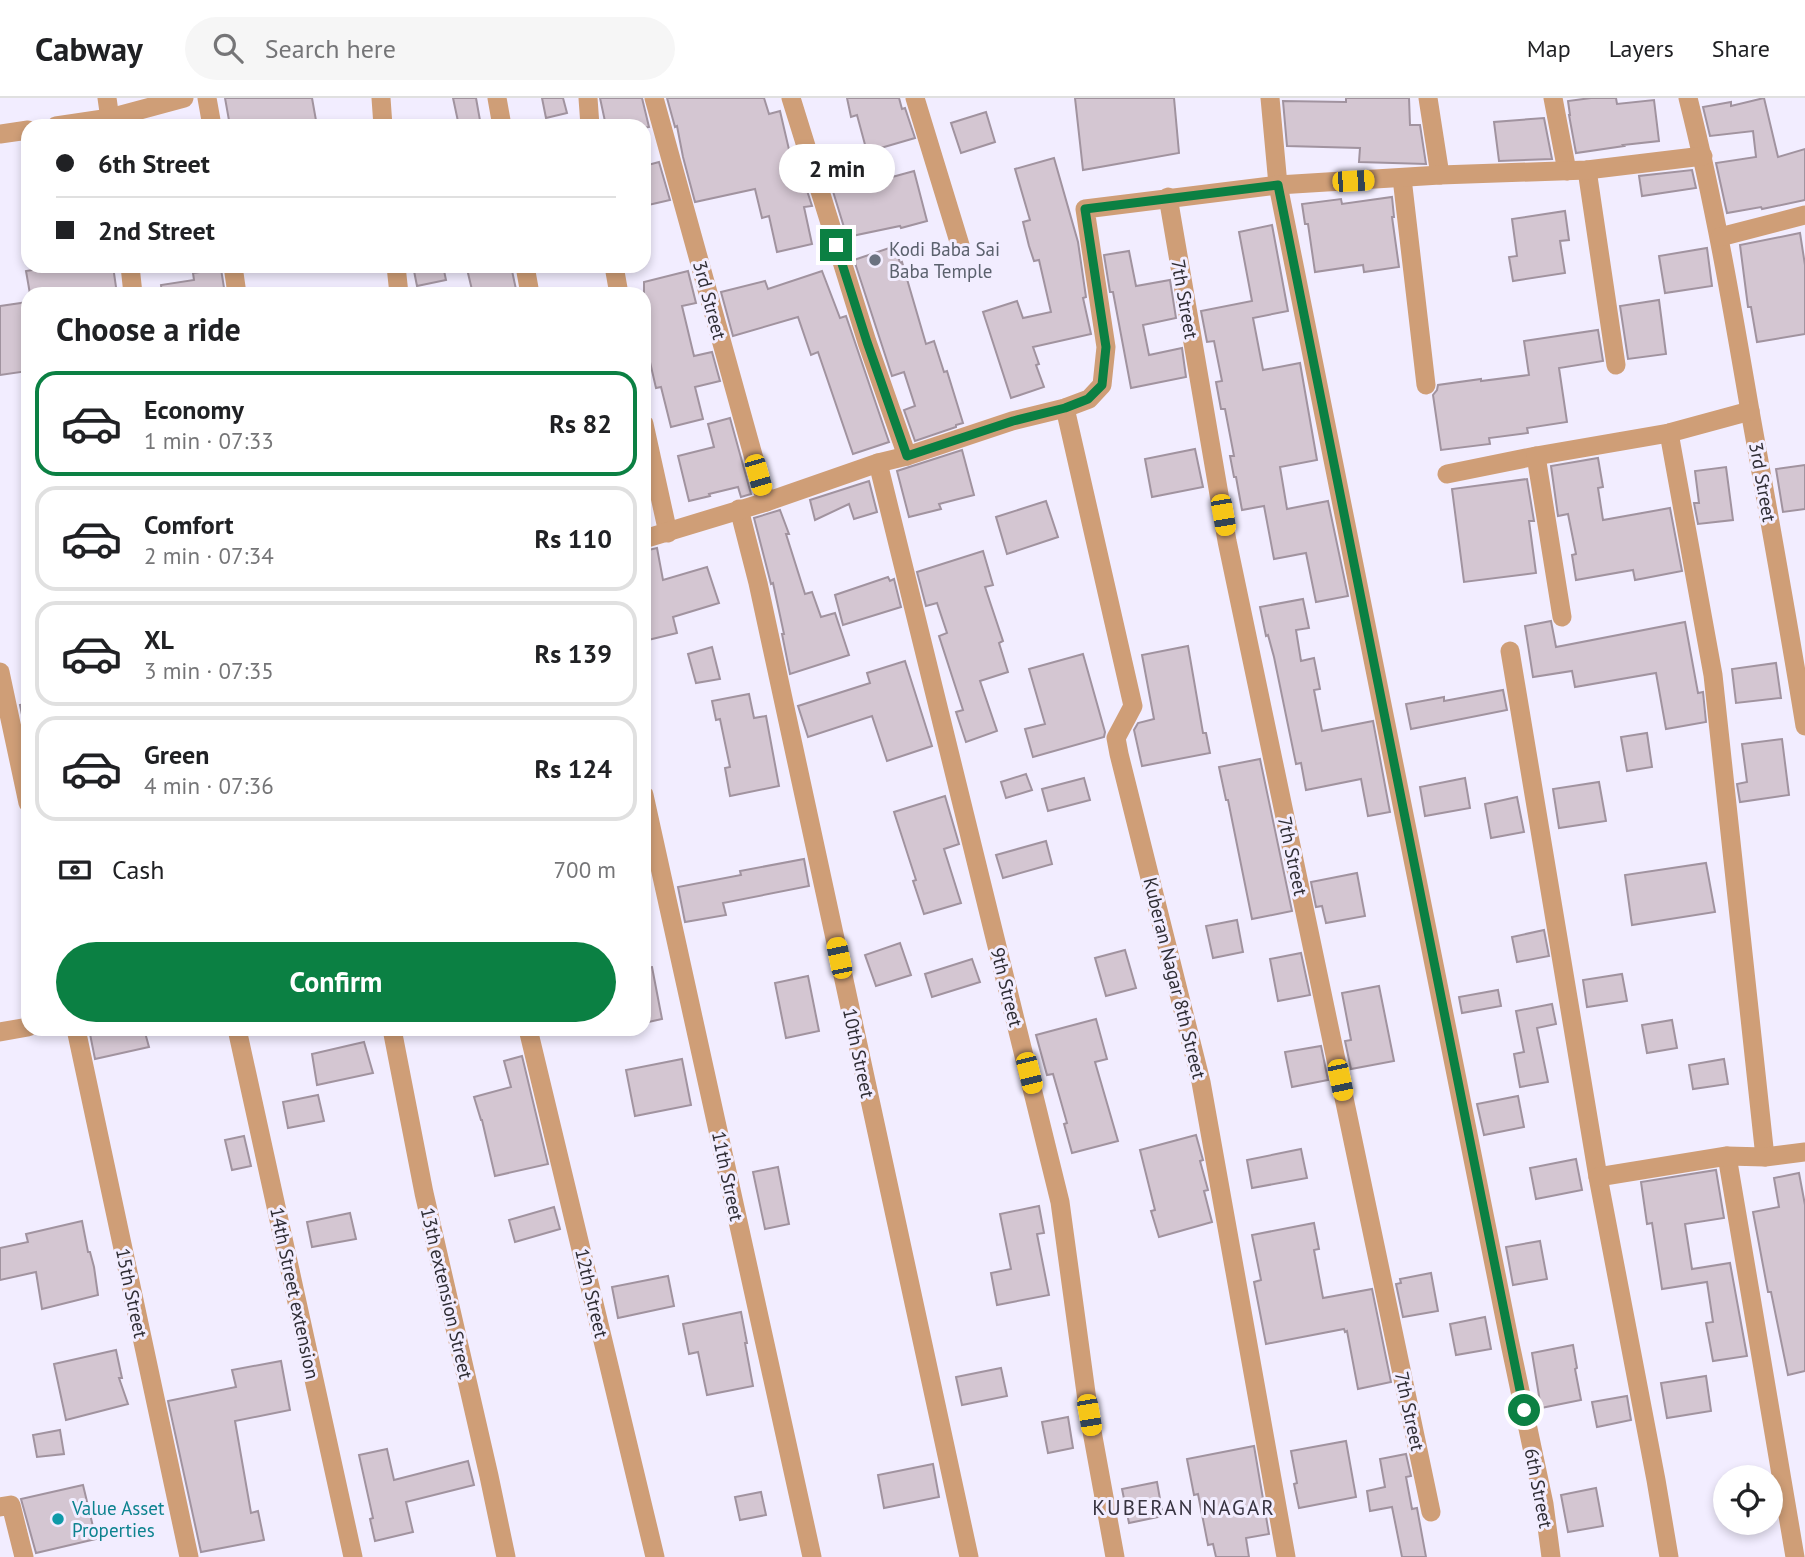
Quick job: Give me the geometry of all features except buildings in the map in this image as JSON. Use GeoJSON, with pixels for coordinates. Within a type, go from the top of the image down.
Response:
{"type":"FeatureCollection","features":[{"type":"Feature","properties":{"kind":"street"},"geometry":{"type":"LineString","coordinates":[[107,98],[110,119]]}},
{"type":"Feature","properties":{"kind":"street"},"geometry":{"type":"LineString","coordinates":[[120,119],[184,98]]}},
{"type":"Feature","properties":{"kind":"street"},"geometry":{"type":"LineString","coordinates":[[207,98],[211,119]]}},
{"type":"Feature","properties":{"kind":"street"},"geometry":{"type":"LineString","coordinates":[[381,98],[382,119]]}},
{"type":"Feature","properties":{"kind":"street"},"geometry":{"type":"LineString","coordinates":[[497,98],[501,119]]}},
{"type":"Feature","properties":{"kind":"street"},"geometry":{"type":"LineString","coordinates":[[588,98],[590,119]]}},
{"type":"Feature","properties":{"kind":"street","name":"3rd Street"},"geometry":{"type":"LineString","coordinates":[[654,98],[766,502]]}},
{"type":"Feature","properties":{"kind":"street"},"geometry":{"type":"LineString","coordinates":[[791,98],[867,342],[907,456]]}},
{"type":"Feature","properties":{"kind":"street"},"geometry":{"type":"LineString","coordinates":[[915,98],[960,245]]}},
{"type":"Feature","properties":{"kind":"street","name":"6th Street"},"geometry":{"type":"LineString","coordinates":[[1270,98],[1278,185],[1544,1504],[1551,1557]]}},
{"type":"Feature","properties":{"kind":"street"},"geometry":{"type":"LineString","coordinates":[[1428,98],[1440,176]]}},
{"type":"Feature","properties":{"kind":"street"},"geometry":{"type":"LineString","coordinates":[[1553,98],[1577,171],[1616,365]]}},
{"type":"Feature","properties":{"kind":"street","name":"3rd Street"},"geometry":{"type":"LineString","coordinates":[[1692,99],[1720,237],[1750,411],[1798,642],[1805,726]]}},
{"type":"Feature","properties":{"kind":"street"},"geometry":{"type":"LineString","coordinates":[[0,134],[21,131]]}},
{"type":"Feature","properties":{"kind":"street"},"geometry":{"type":"LineString","coordinates":[[651,537],[766,502],[878,463],[1088,399],[1102,385],[1106,347],[1085,209],[1278,185],[1577,171],[1703,156]]}},
{"type":"Feature","properties":{"kind":"street"},"geometry":{"type":"LineString","coordinates":[[1402,178],[1426,385]]}},
{"type":"Feature","properties":{"kind":"street","name":"7th Street"},"geometry":{"type":"LineString","coordinates":[[1168,197],[1227,541],[1431,1511]]}},
{"type":"Feature","properties":{"kind":"street"},"geometry":{"type":"LineString","coordinates":[[1720,237],[1805,215]]}},
{"type":"Feature","properties":{"kind":"street","name":"Kuberan Nagar 8th Street"},"geometry":{"type":"LineString","coordinates":[[1065,408],[1132,697],[1133,706],[1116,738],[1201,1082],[1286,1557]]}},
{"type":"Feature","properties":{"kind":"street"},"geometry":{"type":"LineString","coordinates":[[1447,474],[1669,433],[1750,411]]}},
{"type":"Feature","properties":{"kind":"street"},"geometry":{"type":"LineString","coordinates":[[1669,433],[1713,676],[1765,1157]]}},
{"type":"Feature","properties":{"kind":"street"},"geometry":{"type":"LineString","coordinates":[[651,456],[668,533]]}},
{"type":"Feature","properties":{"kind":"street"},"geometry":{"type":"LineString","coordinates":[[1536,456],[1562,617]]}},
{"type":"Feature","properties":{"kind":"street","name":"9th Street"},"geometry":{"type":"LineString","coordinates":[[878,463],[1060,1202],[1089,1415],[1115,1557]]}},
{"type":"Feature","properties":{"kind":"street","name":"10th Street"},"geometry":{"type":"LineString","coordinates":[[739,509],[758,583],[969,1557]]}},
{"type":"Feature","properties":{"kind":"street"},"geometry":{"type":"LineString","coordinates":[[1510,651],[1598,1177],[1656,1480],[1668,1557]]}},
{"type":"Feature","properties":{"kind":"street"},"geometry":{"type":"LineString","coordinates":[[0,672],[21,770]]}},
{"type":"Feature","properties":{"kind":"street","name":"11th Street"},"geometry":{"type":"LineString","coordinates":[[651,827],[812,1557]]}},
{"type":"Feature","properties":{"kind":"street"},"geometry":{"type":"LineString","coordinates":[[0,1032],[21,1028]]}},
{"type":"Feature","properties":{"kind":"street","name":"15th Street"},"geometry":{"type":"LineString","coordinates":[[77,1036],[189,1557]]}},
{"type":"Feature","properties":{"kind":"street","name":"14th Street extension"},"geometry":{"type":"LineString","coordinates":[[239,1036],[353,1557]]}},
{"type":"Feature","properties":{"kind":"street","name":"13th extension Street"},"geometry":{"type":"LineString","coordinates":[[393,1036],[424,1194],[506,1557]]}},
{"type":"Feature","properties":{"kind":"street","name":"12th Street"},"geometry":{"type":"LineString","coordinates":[[530,1036],[655,1557]]}},
{"type":"Feature","properties":{"kind":"street"},"geometry":{"type":"LineString","coordinates":[[1598,1177],[1727,1156],[1765,1157],[1805,1152]]}},
{"type":"Feature","properties":{"kind":"street"},"geometry":{"type":"LineString","coordinates":[[1727,1156],[1795,1557]]}},
{"type":"Feature","properties":{"kind":"street"},"geometry":{"type":"LineString","coordinates":[[0,1507],[12,1505],[24,1557]]}},
{"type":"Feature","properties":{"kind":"place","name":"Kodi Baba Sai Baba Temple"},"geometry":{"type":"Point","coordinates":[875,260]}},
{"type":"Feature","properties":{"kind":"place","name":"Value Asset Properties"},"geometry":{"type":"Point","coordinates":[58,1519]}},
{"type":"Feature","properties":{"kind":"district","name":"KUBERAN NAGAR"},"geometry":{"type":"Point","coordinates":[1184,1508]}},
{"type":"Feature","properties":{"kind":"route"},"geometry":{"type":"LineString","coordinates":[[836,245],[907,456],[1013,421],[1065,408],[1088,399],[1102,385],[1106,347],[1085,209],[1278,185],[1524,1410]]}}]}
